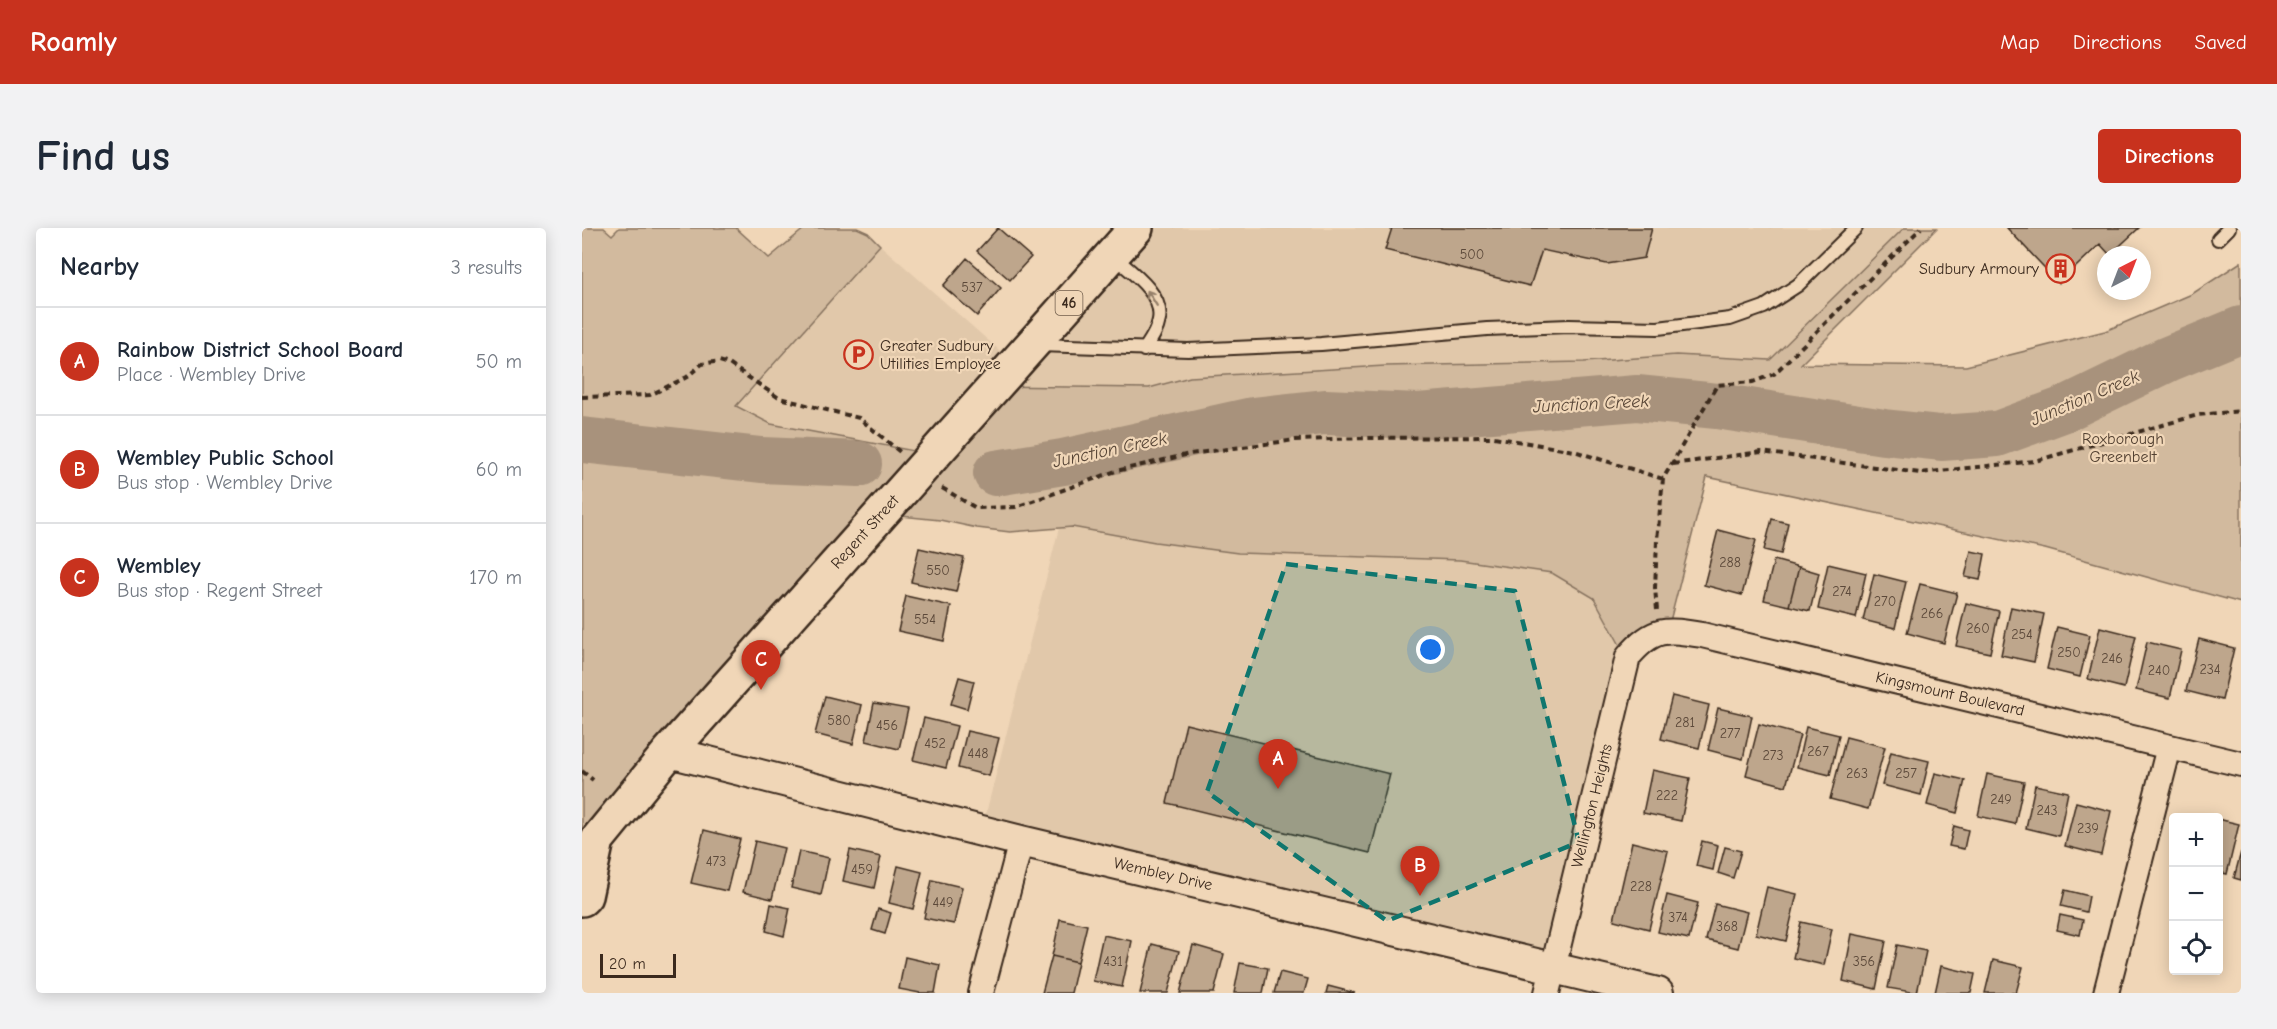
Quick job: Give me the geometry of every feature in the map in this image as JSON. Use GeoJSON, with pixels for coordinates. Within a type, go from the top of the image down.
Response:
{"type":"FeatureCollection","features":[{"type":"Feature","properties":{"kind":"main road","name":"Regent Street"},"geometry":{"type":"LineString","coordinates":[[582,899],[585,896],[590,842],[1136,228]]}},
{"type":"Feature","properties":{"kind":"street","name":"Kingsmount Boulevard"},"geometry":{"type":"LineString","coordinates":[[1659,633],[1674,630],[1702,635],[2241,764]]}},
{"type":"Feature","properties":{"kind":"street","name":"Wellington Heights"},"geometry":{"type":"LineString","coordinates":[[1550,980],[1628,657],[1641,641],[1659,633]]}},
{"type":"Feature","properties":{"kind":"street"},"geometry":{"type":"LineString","coordinates":[[2106,993],[2169,747]]}},
{"type":"Feature","properties":{"kind":"street","name":"Wembley Drive"},"geometry":{"type":"LineString","coordinates":[[669,752],[1021,841],[1550,980],[1658,993]]}},
{"type":"Feature","properties":{"kind":"street"},"geometry":{"type":"LineString","coordinates":[[981,993],[1021,841]]}},
{"type":"Feature","properties":{"kind":"lane"},"geometry":{"type":"LineString","coordinates":[[1032,345],[1188,350],[1314,344],[1487,328],[1569,326],[1658,328],[1730,319],[1764,307],[1798,285],[1856,228]]}},
{"type":"Feature","properties":{"kind":"lane"},"geometry":{"type":"LineString","coordinates":[[2218,239],[2229,228]]}},
{"type":"Feature","properties":{"kind":"lane"},"geometry":{"type":"LineString","coordinates":[[1112,255],[1144,285],[1155,298],[1159,309],[1160,318],[1155,332],[1144,350]]}},
{"type":"Feature","properties":{"kind":"path"},"geometry":{"type":"LineString","coordinates":[[1659,633],[1655,588],[1663,479],[1717,385],[1753,382],[1774,374],[1922,228]]}},
{"type":"Feature","properties":{"kind":"path"},"geometry":{"type":"LineString","coordinates":[[582,397],[650,395],[687,377],[702,364],[719,361],[729,364],[779,398],[859,418],[946,491],[976,508],[1016,507],[1116,471],[1190,454],[1296,440],[1494,437],[1574,451],[1663,479]]}},
{"type":"Feature","properties":{"kind":"path"},"geometry":{"type":"LineString","coordinates":[[1673,464],[1761,452],[1920,473],[2035,461],[2198,415],[2241,411]]}},
{"type":"Feature","properties":{"kind":"path"},"geometry":{"type":"LineString","coordinates":[[582,771],[593,780]]}},
{"type":"Feature","properties":{"kind":"highlighted area"},"geometry":{"type":"Polygon","coordinates":[[[1286,564],[1515,591],[1579,842],[1387,921],[1207,792],[1286,564]]]}},
{"type":"Feature","properties":{"kind":"shaded area"},"geometry":{"type":"Polygon","coordinates":[[[1139,228],[1904,228],[1770,360],[1676,355],[1584,362],[1385,366],[1190,377],[1149,388],[997,386],[935,455],[771,424],[736,406],[880,245],[1016,365],[1139,228]]]}},
{"type":"Feature","properties":{"kind":"shaded area"},"geometry":{"type":"Polygon","coordinates":[[[1072,527],[1155,542],[1238,553],[1460,560],[1552,573],[1594,598],[1626,656],[1552,964],[982,829],[1059,528],[1072,527]]]}},
{"type":"Feature","properties":{"kind":"green space","name":"Roxborough Greenbelt"},"geometry":{"type":"Polygon","coordinates":[[[582,228],[604,228],[612,235],[619,228],[736,228],[769,258],[805,228],[857,228],[868,233],[880,245],[736,406],[771,424],[935,455],[997,386],[1149,388],[1190,377],[1385,366],[1584,362],[1676,355],[1770,360],[1904,228],[1937,228],[1801,364],[1966,366],[2105,331],[2192,294],[2241,262],[2241,603],[2045,549],[1707,477],[1668,629],[1626,656],[1594,598],[1552,573],[1460,560],[1238,553],[1155,542],[1072,527],[1010,532],[940,520],[881,514],[582,842],[582,228]]]}},
{"type":"Feature","properties":{"kind":"building"},"geometry":{"type":"Polygon","coordinates":[[[998,228],[1031,257],[1010,280],[977,251],[998,228]]]}},
{"type":"Feature","properties":{"kind":"building"},"geometry":{"type":"Polygon","coordinates":[[[1392,228],[1652,228],[1644,258],[1607,264],[1542,250],[1530,286],[1385,250],[1392,228]]]}},
{"type":"Feature","properties":{"kind":"building","name":"Sudbury Armoury"},"geometry":{"type":"Polygon","coordinates":[[[2007,228],[2139,228],[2120,246],[2102,246],[2100,244],[2097,246],[2059,283],[2007,228]]]}},
{"type":"Feature","properties":{"kind":"building"},"geometry":{"type":"Polygon","coordinates":[[[967,258],[1001,288],[977,316],[943,286],[967,258]]]}},
{"type":"Feature","properties":{"kind":"building"},"geometry":{"type":"Polygon","coordinates":[[[1772,519],[1788,523],[1781,554],[1764,550],[1772,519]]]}},
{"type":"Feature","properties":{"kind":"building"},"geometry":{"type":"Polygon","coordinates":[[[1718,530],[1756,540],[1742,595],[1704,585],[1718,530]]]}},
{"type":"Feature","properties":{"kind":"building"},"geometry":{"type":"Polygon","coordinates":[[[919,548],[964,558],[956,592],[911,582],[919,548]]]}},
{"type":"Feature","properties":{"kind":"building"},"geometry":{"type":"Polygon","coordinates":[[[1971,551],[1985,554],[1980,580],[1965,577],[1971,551]]]}},
{"type":"Feature","properties":{"kind":"building"},"geometry":{"type":"Polygon","coordinates":[[[1774,560],[1799,567],[1789,606],[1764,600],[1774,560]]]}},
{"type":"Feature","properties":{"kind":"building"},"geometry":{"type":"Polygon","coordinates":[[[1828,564],[1866,573],[1856,618],[1818,609],[1828,564]]]}},
{"type":"Feature","properties":{"kind":"building"},"geometry":{"type":"Polygon","coordinates":[[[1799,567],[1819,573],[1810,611],[1789,606],[1799,567]]]}},
{"type":"Feature","properties":{"kind":"building"},"geometry":{"type":"Polygon","coordinates":[[[1874,574],[1906,582],[1895,628],[1863,620],[1874,574]]]}},
{"type":"Feature","properties":{"kind":"building"},"geometry":{"type":"Polygon","coordinates":[[[1920,584],[1957,593],[1944,643],[1907,633],[1920,584]]]}},
{"type":"Feature","properties":{"kind":"building"},"geometry":{"type":"Polygon","coordinates":[[[906,596],[951,606],[944,641],[898,631],[906,596]]]}},
{"type":"Feature","properties":{"kind":"building"},"geometry":{"type":"Polygon","coordinates":[[[1966,603],[1999,611],[1990,653],[1956,646],[1966,603]]]}},
{"type":"Feature","properties":{"kind":"building"},"geometry":{"type":"Polygon","coordinates":[[[2011,607],[2044,614],[2034,662],[2001,655],[2011,607]]]}},
{"type":"Feature","properties":{"kind":"building"},"geometry":{"type":"Polygon","coordinates":[[[2057,627],[2090,635],[2080,677],[2047,669],[2057,627]]]}},
{"type":"Feature","properties":{"kind":"building"},"geometry":{"type":"Polygon","coordinates":[[[2100,627],[2136,636],[2124,688],[2088,679],[2100,627]]]}},
{"type":"Feature","properties":{"kind":"building"},"geometry":{"type":"Polygon","coordinates":[[[2199,639],[2234,648],[2222,700],[2186,691],[2199,639]]]}},
{"type":"Feature","properties":{"kind":"building"},"geometry":{"type":"Polygon","coordinates":[[[2147,642],[2181,650],[2170,698],[2136,690],[2147,642]]]}},
{"type":"Feature","properties":{"kind":"building"},"geometry":{"type":"Polygon","coordinates":[[[959,677],[974,681],[967,709],[951,704],[959,677]]]}},
{"type":"Feature","properties":{"kind":"building"},"geometry":{"type":"Polygon","coordinates":[[[825,696],[862,705],[853,744],[815,734],[825,696]]]}},
{"type":"Feature","properties":{"kind":"building"},"geometry":{"type":"Polygon","coordinates":[[[1672,696],[1709,705],[1699,748],[1661,739],[1672,696]]]}},
{"type":"Feature","properties":{"kind":"building"},"geometry":{"type":"Polygon","coordinates":[[[874,703],[908,709],[899,749],[866,741],[874,703]]]}},
{"type":"Feature","properties":{"kind":"building"},"geometry":{"type":"Polygon","coordinates":[[[1718,708],[1752,716],[1743,759],[1708,750],[1718,708]]]}},
{"type":"Feature","properties":{"kind":"building"},"geometry":{"type":"Polygon","coordinates":[[[924,718],[957,726],[946,768],[913,760],[924,718]]]}},
{"type":"Feature","properties":{"kind":"building"},"geometry":{"type":"Polygon","coordinates":[[[1186,724],[1390,774],[1370,853],[1167,803],[1186,724]]]}},
{"type":"Feature","properties":{"kind":"building"},"geometry":{"type":"Polygon","coordinates":[[[1759,724],[1800,735],[1786,786],[1746,775],[1759,724]]]}},
{"type":"Feature","properties":{"kind":"building"},"geometry":{"type":"Polygon","coordinates":[[[1806,727],[1839,735],[1830,775],[1797,767],[1806,727]]]}},
{"type":"Feature","properties":{"kind":"building"},"geometry":{"type":"Polygon","coordinates":[[[967,731],[999,738],[989,776],[958,768],[967,731]]]}},
{"type":"Feature","properties":{"kind":"building"},"geometry":{"type":"Polygon","coordinates":[[[1846,737],[1885,747],[1868,809],[1830,799],[1846,737]]]}},
{"type":"Feature","properties":{"kind":"building"},"geometry":{"type":"Polygon","coordinates":[[[1891,752],[1929,761],[1921,795],[1882,785],[1891,752]]]}},
{"type":"Feature","properties":{"kind":"building"},"geometry":{"type":"Polygon","coordinates":[[[1652,770],[1690,778],[1681,821],[1643,813],[1652,770]]]}},
{"type":"Feature","properties":{"kind":"building"},"geometry":{"type":"Polygon","coordinates":[[[1935,773],[1965,780],[1957,813],[1927,805],[1935,773]]]}},
{"type":"Feature","properties":{"kind":"building"},"geometry":{"type":"Polygon","coordinates":[[[1987,774],[2024,782],[2015,824],[1978,816],[1987,774]]]}},
{"type":"Feature","properties":{"kind":"building"},"geometry":{"type":"Polygon","coordinates":[[[2035,785],[2068,792],[2059,836],[2026,828],[2035,785]]]}},
{"type":"Feature","properties":{"kind":"building"},"geometry":{"type":"Polygon","coordinates":[[[2076,802],[2111,811],[2101,855],[2065,846],[2076,802]]]}},
{"type":"Feature","properties":{"kind":"building"},"geometry":{"type":"Polygon","coordinates":[[[2223,820],[2239,824],[2227,874],[2223,873],[2223,820]]]}},
{"type":"Feature","properties":{"kind":"building"},"geometry":{"type":"Polygon","coordinates":[[[1954,826],[1968,830],[1964,849],[1949,846],[1954,826]]]}},
{"type":"Feature","properties":{"kind":"building"},"geometry":{"type":"Polygon","coordinates":[[[704,830],[740,839],[727,891],[691,883],[704,830]]]}},
{"type":"Feature","properties":{"kind":"building"},"geometry":{"type":"Polygon","coordinates":[[[755,841],[784,848],[772,899],[743,892],[755,841]]]}},
{"type":"Feature","properties":{"kind":"building"},"geometry":{"type":"Polygon","coordinates":[[[1702,841],[1718,845],[1713,870],[1696,866],[1702,841]]]}},
{"type":"Feature","properties":{"kind":"building"},"geometry":{"type":"Polygon","coordinates":[[[1632,842],[1668,851],[1649,929],[1614,920],[1632,842]]]}},
{"type":"Feature","properties":{"kind":"building"},"geometry":{"type":"Polygon","coordinates":[[[1725,847],[1741,851],[1733,878],[1718,873],[1725,847]]]}},
{"type":"Feature","properties":{"kind":"building"},"geometry":{"type":"Polygon","coordinates":[[[850,850],[881,857],[874,888],[843,881],[850,850]]]}},
{"type":"Feature","properties":{"kind":"building"},"geometry":{"type":"Polygon","coordinates":[[[799,851],[829,858],[821,895],[791,888],[799,851]]]}},
{"type":"Feature","properties":{"kind":"building"},"geometry":{"type":"Polygon","coordinates":[[[2241,852],[2241,880],[2234,878],[2241,852]]]}},
{"type":"Feature","properties":{"kind":"building"},"geometry":{"type":"Polygon","coordinates":[[[898,866],[922,872],[913,909],[889,903],[898,866]]]}},
{"type":"Feature","properties":{"kind":"building"},"geometry":{"type":"Polygon","coordinates":[[[932,880],[962,887],[954,924],[924,918],[932,880]]]}},
{"type":"Feature","properties":{"kind":"building"},"geometry":{"type":"Polygon","coordinates":[[[1767,887],[1797,894],[1786,941],[1756,934],[1767,887]]]}},
{"type":"Feature","properties":{"kind":"building"},"geometry":{"type":"Polygon","coordinates":[[[2065,890],[2089,896],[2086,912],[2061,906],[2065,890]]]}},
{"type":"Feature","properties":{"kind":"building"},"geometry":{"type":"Polygon","coordinates":[[[1667,895],[1698,903],[1689,939],[1658,932],[1667,895]]]}},
{"type":"Feature","properties":{"kind":"building"},"geometry":{"type":"Polygon","coordinates":[[[771,904],[790,908],[784,936],[766,931],[771,904]]]}},
{"type":"Feature","properties":{"kind":"building"},"geometry":{"type":"Polygon","coordinates":[[[1715,904],[1747,912],[1738,948],[1706,940],[1715,904]]]}},
{"type":"Feature","properties":{"kind":"building"},"geometry":{"type":"Polygon","coordinates":[[[878,909],[891,913],[885,934],[872,930],[878,909]]]}},
{"type":"Feature","properties":{"kind":"building"},"geometry":{"type":"Polygon","coordinates":[[[2060,915],[2083,920],[2080,935],[2057,930],[2060,915]]]}},
{"type":"Feature","properties":{"kind":"building"},"geometry":{"type":"Polygon","coordinates":[[[1060,919],[1087,925],[1078,962],[1052,956],[1060,919]]]}},
{"type":"Feature","properties":{"kind":"building"},"geometry":{"type":"Polygon","coordinates":[[[1801,922],[1832,929],[1824,965],[1793,958],[1801,922]]]}},
{"type":"Feature","properties":{"kind":"building"},"geometry":{"type":"Polygon","coordinates":[[[1852,934],[1886,941],[1876,989],[1843,981],[1852,934]]]}},
{"type":"Feature","properties":{"kind":"building"},"geometry":{"type":"Polygon","coordinates":[[[1103,935],[1132,941],[1122,987],[1093,981],[1103,935]]]}},
{"type":"Feature","properties":{"kind":"building"},"geometry":{"type":"Polygon","coordinates":[[[1152,944],[1179,951],[1168,993],[1140,993],[1152,944]]]}},
{"type":"Feature","properties":{"kind":"building"},"geometry":{"type":"Polygon","coordinates":[[[1193,945],[1224,954],[1214,993],[1180,993],[1193,945]]]}},
{"type":"Feature","properties":{"kind":"building"},"geometry":{"type":"Polygon","coordinates":[[[1897,945],[1926,951],[1917,993],[1888,988],[1897,945]]]}},
{"type":"Feature","properties":{"kind":"building"},"geometry":{"type":"Polygon","coordinates":[[[1052,956],[1078,962],[1071,993],[1042,993],[1052,956]]]}},
{"type":"Feature","properties":{"kind":"building"},"geometry":{"type":"Polygon","coordinates":[[[905,957],[940,965],[935,993],[899,989],[905,957]]]}},
{"type":"Feature","properties":{"kind":"building"},"geometry":{"type":"Polygon","coordinates":[[[1993,960],[2023,967],[2016,993],[1985,993],[1993,960]]]}},
{"type":"Feature","properties":{"kind":"building"},"geometry":{"type":"Polygon","coordinates":[[[1240,963],[1268,968],[1263,993],[1234,993],[1240,963]]]}},
{"type":"Feature","properties":{"kind":"building"},"geometry":{"type":"Polygon","coordinates":[[[1941,966],[1975,974],[1971,993],[1935,993],[1941,966]]]}},
{"type":"Feature","properties":{"kind":"building"},"geometry":{"type":"Polygon","coordinates":[[[1280,972],[1308,979],[1304,993],[1274,993],[1280,972]]]}},
{"type":"Feature","properties":{"kind":"building"},"geometry":{"type":"Polygon","coordinates":[[[1328,986],[1355,993],[1326,993],[1328,986]]]}},
{"type":"Feature","properties":{"kind":"waterway","name":"Junction Creek"},"geometry":{"type":"LineString","coordinates":[[996,473],[1063,462],[1253,420],[1325,412],[1418,416],[1637,398],[1717,406],[1884,432],[1941,438],[1997,434],[2065,409],[2168,359],[2241,329]]}},
{"type":"Feature","properties":{"kind":"waterway","name":"Junction Creek"},"geometry":{"type":"LineString","coordinates":[[582,440],[761,460],[859,464]]}},
{"type":"Feature","properties":{"kind":"place","name":"Sudbury Armoury"},"geometry":{"type":"Point","coordinates":[2060,269]}},
{"type":"Feature","properties":{"kind":"place","name":"Greater Sudbury Utilities Employee"},"geometry":{"type":"Point","coordinates":[859,355]}},
{"type":"Feature","properties":{"kind":"place","name":"Wembley"},"geometry":{"type":"Point","coordinates":[761,690]}},
{"type":"Feature","properties":{"kind":"place","name":"Rainbow District School Board"},"geometry":{"type":"Point","coordinates":[1278,789]}},
{"type":"Feature","properties":{"kind":"place","name":"Wembley Public School"},"geometry":{"type":"Point","coordinates":[1420,896]}}]}
